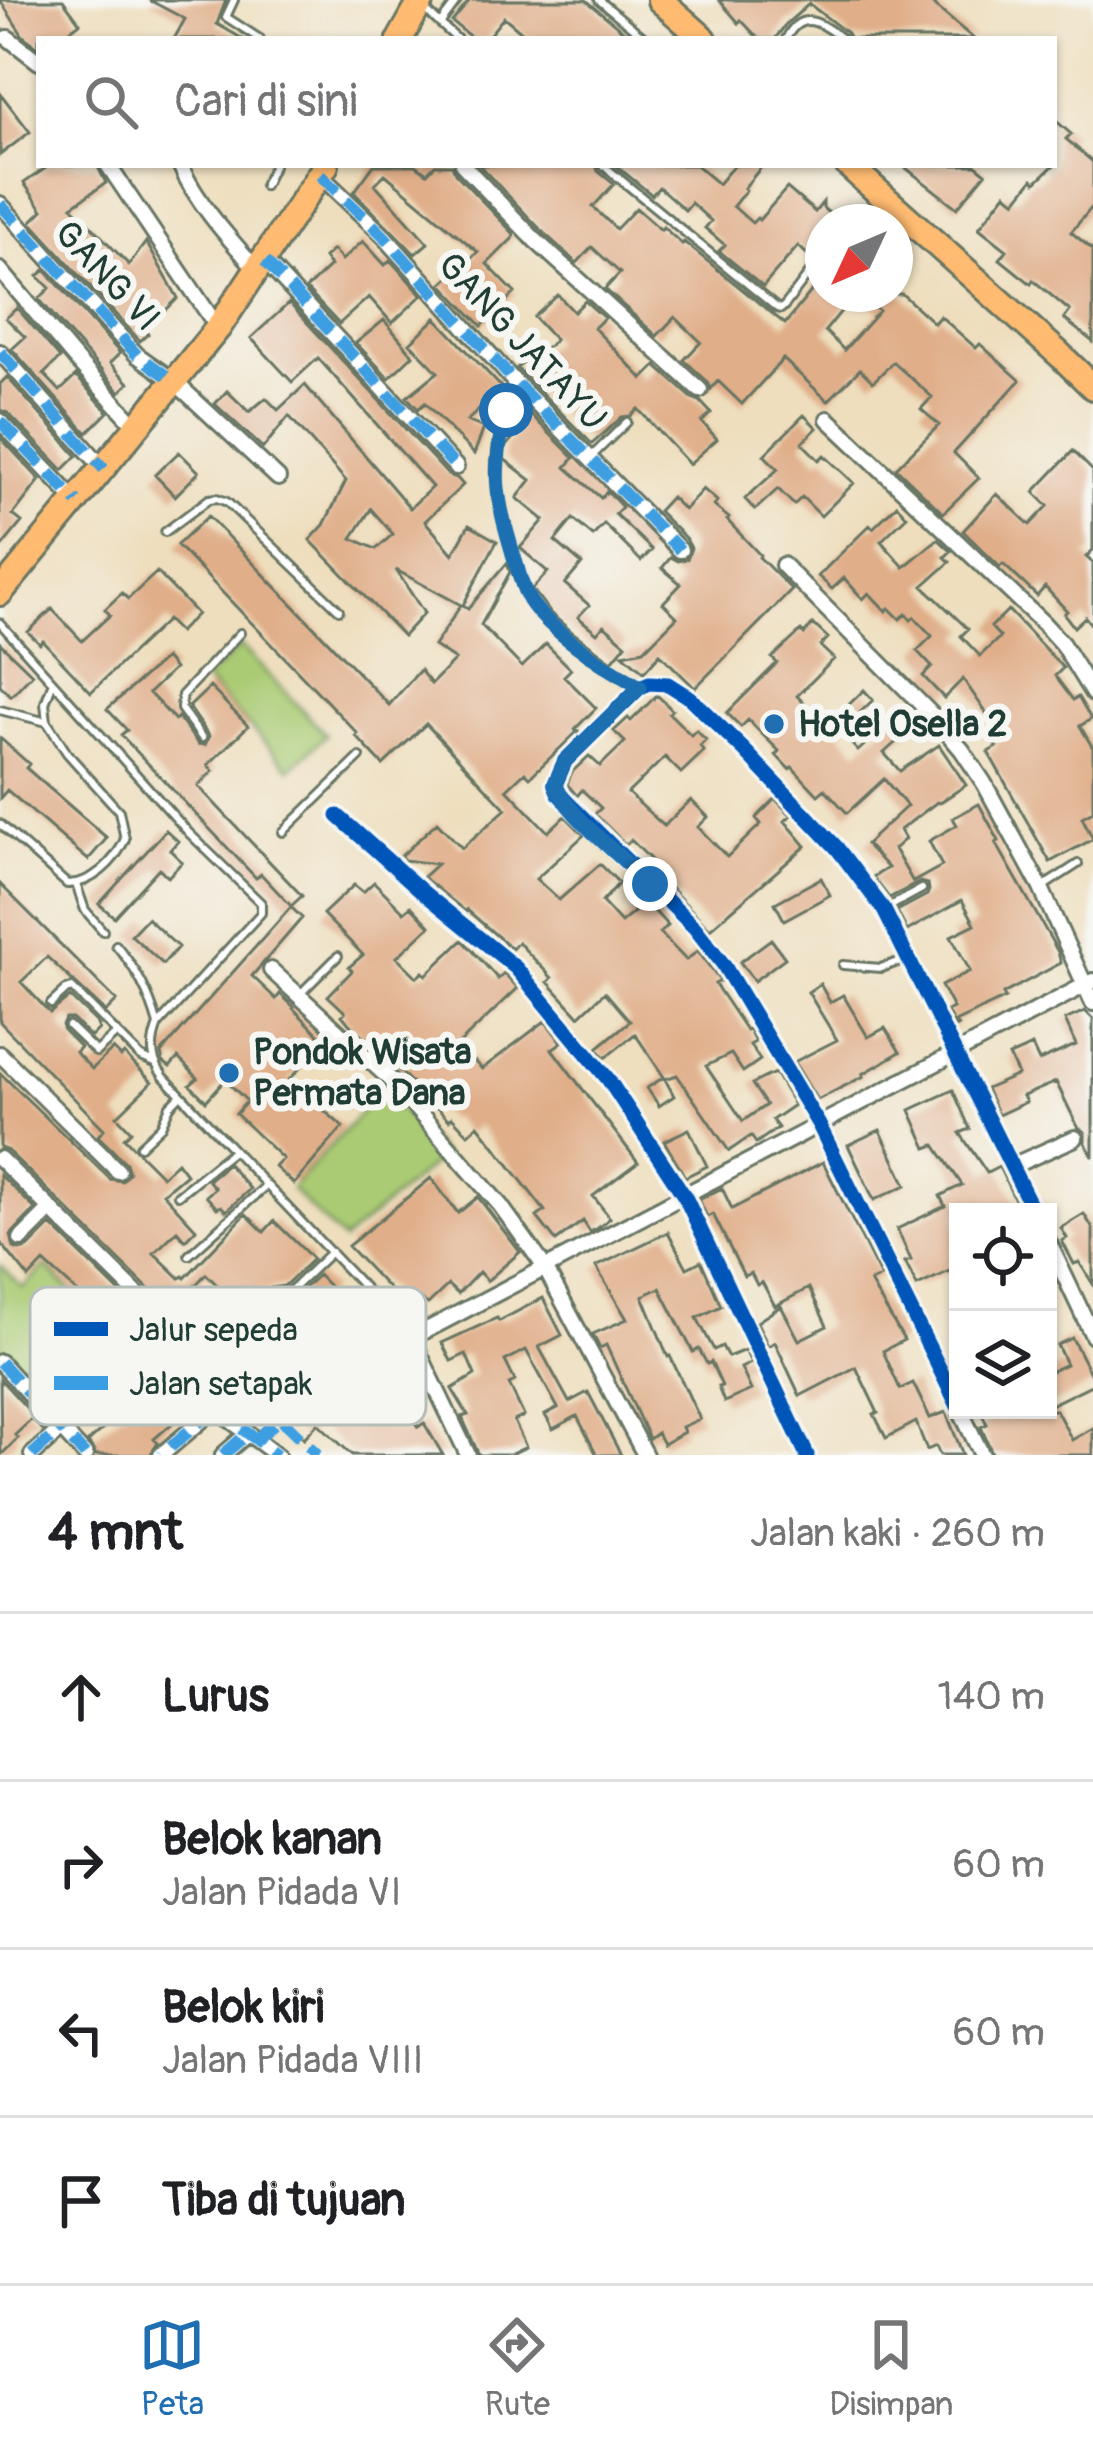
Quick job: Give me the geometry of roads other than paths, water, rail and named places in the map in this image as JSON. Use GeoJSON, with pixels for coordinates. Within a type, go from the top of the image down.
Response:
{"type":"FeatureCollection","features":[{"type":"Feature","properties":{"kind":"highway"},"geometry":{"type":"LineString","coordinates":[[660,0],[701,36]]}},
{"type":"Feature","properties":{"kind":"highway"},"geometry":{"type":"LineString","coordinates":[[402,36],[421,2]]}},
{"type":"Feature","properties":{"kind":"highway"},"geometry":{"type":"LineString","coordinates":[[851,168],[1093,387]]}},
{"type":"Feature","properties":{"kind":"highway"},"geometry":{"type":"LineString","coordinates":[[0,593],[218,328],[323,170]]}},
{"type":"Feature","properties":{"kind":"street"},"geometry":{"type":"LineString","coordinates":[[8,38],[36,60]]}},
{"type":"Feature","properties":{"kind":"street"},"geometry":{"type":"LineString","coordinates":[[110,168],[218,328]]}},
{"type":"Feature","properties":{"kind":"street"},"geometry":{"type":"LineString","coordinates":[[182,168],[223,232],[456,467]]}},
{"type":"Feature","properties":{"kind":"street"},"geometry":{"type":"LineString","coordinates":[[467,168],[535,240],[700,390]]}},
{"type":"Feature","properties":{"kind":"street","name":"GANG JATAYU"},"geometry":{"type":"LineString","coordinates":[[323,170],[511,378],[680,550]]}},
{"type":"Feature","properties":{"kind":"street","name":"GANG VI"},"geometry":{"type":"LineString","coordinates":[[0,204],[137,355],[175,382],[278,478]]}},
{"type":"Feature","properties":{"kind":"street","name":"GANG VI"},"geometry":{"type":"LineString","coordinates":[[0,270],[138,428]]}},
{"type":"Feature","properties":{"kind":"street"},"geometry":{"type":"LineString","coordinates":[[0,352],[104,469]]}},
{"type":"Feature","properties":{"kind":"street"},"geometry":{"type":"LineString","coordinates":[[828,419],[1043,622],[1093,694]]}},
{"type":"Feature","properties":{"kind":"street"},"geometry":{"type":"LineString","coordinates":[[0,421],[76,502]]}},
{"type":"Feature","properties":{"kind":"street"},"geometry":{"type":"LineString","coordinates":[[783,565],[962,750],[985,783],[1040,888],[1089,983],[1093,1003]]}},
{"type":"Feature","properties":{"kind":"street"},"geometry":{"type":"LineString","coordinates":[[949,1388],[819,1125],[723,964],[695,928],[559,794],[555,784],[565,761],[640,687],[668,684],[704,711],[837,848],[884,910],[1030,1203]]}},
{"type":"Feature","properties":{"kind":"street"},"geometry":{"type":"LineString","coordinates":[[338,816],[516,968],[608,1078],[685,1197],[807,1455]]}},
{"type":"Feature","properties":{"kind":"street"},"geometry":{"type":"LineString","coordinates":[[271,970],[390,1079],[500,1205],[544,1266],[646,1455]]}},
{"type":"Feature","properties":{"kind":"street"},"geometry":{"type":"LineString","coordinates":[[426,1328],[1089,983]]}},
{"type":"Feature","properties":{"kind":"street"},"geometry":{"type":"LineString","coordinates":[[0,1054],[118,1171]]}},
{"type":"Feature","properties":{"kind":"street"},"geometry":{"type":"LineString","coordinates":[[0,1083],[14,1069]]}},
{"type":"Feature","properties":{"kind":"street"},"geometry":{"type":"LineString","coordinates":[[1012,1166],[1075,1138]]}},
{"type":"Feature","properties":{"kind":"street"},"geometry":{"type":"LineString","coordinates":[[0,1159],[130,1287]]}},
{"type":"Feature","properties":{"kind":"street"},"geometry":{"type":"LineString","coordinates":[[21,1239],[51,1210]]}},
{"type":"Feature","properties":{"kind":"street"},"geometry":{"type":"LineString","coordinates":[[1057,1260],[1093,1336]]}},
{"type":"Feature","properties":{"kind":"street"},"geometry":{"type":"LineString","coordinates":[[0,1361],[30,1393]]}},
{"type":"Feature","properties":{"kind":"street"},"geometry":{"type":"LineString","coordinates":[[426,1367],[468,1455]]}},
{"type":"Feature","properties":{"kind":"street"},"geometry":{"type":"LineString","coordinates":[[964,1419],[982,1455]]}},
{"type":"Feature","properties":{"kind":"street"},"geometry":{"type":"LineString","coordinates":[[59,1425],[85,1455]]}},
{"type":"Feature","properties":{"kind":"street"},"geometry":{"type":"LineString","coordinates":[[32,1455],[66,1425]]}},
{"type":"Feature","properties":{"kind":"street"},"geometry":{"type":"LineString","coordinates":[[161,1455],[194,1425]]}},
{"type":"Feature","properties":{"kind":"street"},"geometry":{"type":"LineString","coordinates":[[236,1425],[277,1455]]}},
{"type":"Feature","properties":{"kind":"street"},"geometry":{"type":"LineString","coordinates":[[223,1455],[247,1434]]}},
{"type":"Feature","properties":{"kind":"lane"},"geometry":{"type":"LineString","coordinates":[[234,0],[226,17],[255,36]]}},
{"type":"Feature","properties":{"kind":"lane"},"geometry":{"type":"LineString","coordinates":[[440,24],[458,0]]}},
{"type":"Feature","properties":{"kind":"lane"},"geometry":{"type":"LineString","coordinates":[[600,0],[642,36]]}},
{"type":"Feature","properties":{"kind":"lane"},"geometry":{"type":"LineString","coordinates":[[421,2],[454,36]]}},
{"type":"Feature","properties":{"kind":"lane"},"geometry":{"type":"LineString","coordinates":[[788,36],[804,21],[813,20],[838,36]]}},
{"type":"Feature","properties":{"kind":"lane"},"geometry":{"type":"LineString","coordinates":[[264,186],[273,168]]}},
{"type":"Feature","properties":{"kind":"lane"},"geometry":{"type":"LineString","coordinates":[[607,168],[777,308],[786,304],[805,279]]}},
{"type":"Feature","properties":{"kind":"lane"},"geometry":{"type":"LineString","coordinates":[[511,378],[496,476],[498,504],[520,579],[530,602],[564,635],[640,687]]}},
{"type":"Feature","properties":{"kind":"lane"},"geometry":{"type":"LineString","coordinates":[[590,458],[627,422]]}},
{"type":"Feature","properties":{"kind":"lane"},"geometry":{"type":"LineString","coordinates":[[165,532],[209,499],[227,502],[339,610]]}},
{"type":"Feature","properties":{"kind":"lane"},"geometry":{"type":"LineString","coordinates":[[0,622],[189,833],[263,908],[158,1025],[155,1063]]}},
{"type":"Feature","properties":{"kind":"lane"},"geometry":{"type":"LineString","coordinates":[[202,738],[181,709],[182,695],[240,633]]}},
{"type":"Feature","properties":{"kind":"lane"},"geometry":{"type":"LineString","coordinates":[[0,824],[67,884],[86,881],[125,839],[119,811],[47,722],[45,703],[53,682]]}},
{"type":"Feature","properties":{"kind":"lane"},"geometry":{"type":"LineString","coordinates":[[0,710],[47,722]]}},
{"type":"Feature","properties":{"kind":"lane"},"geometry":{"type":"LineString","coordinates":[[283,832],[360,757]]}},
{"type":"Feature","properties":{"kind":"lane"},"geometry":{"type":"LineString","coordinates":[[1040,888],[1078,864]]}},
{"type":"Feature","properties":{"kind":"lane"},"geometry":{"type":"LineString","coordinates":[[76,884],[85,910],[103,931]]}},
{"type":"Feature","properties":{"kind":"lane"},"geometry":{"type":"LineString","coordinates":[[884,910],[922,889]]}},
{"type":"Feature","properties":{"kind":"lane"},"geometry":{"type":"LineString","coordinates":[[116,945],[146,988],[158,1025]]}},
{"type":"Feature","properties":{"kind":"lane"},"geometry":{"type":"LineString","coordinates":[[300,994],[338,956]]}},
{"type":"Feature","properties":{"kind":"lane"},"geometry":{"type":"LineString","coordinates":[[843,965],[880,968],[909,957]]}},
{"type":"Feature","properties":{"kind":"lane"},"geometry":{"type":"LineString","coordinates":[[51,1004],[72,988],[141,1057],[155,1063],[364,1287]]}},
{"type":"Feature","properties":{"kind":"lane"},"geometry":{"type":"LineString","coordinates":[[69,1026],[96,1052],[117,1033]]}},
{"type":"Feature","properties":{"kind":"lane"},"geometry":{"type":"LineString","coordinates":[[140,1146],[181,1095]]}},
{"type":"Feature","properties":{"kind":"lane"},"geometry":{"type":"LineString","coordinates":[[178,1196],[233,1150]]}},
{"type":"Feature","properties":{"kind":"lane"},"geometry":{"type":"LineString","coordinates":[[189,1255],[266,1186]]}},
{"type":"Feature","properties":{"kind":"lane"},"geometry":{"type":"LineString","coordinates":[[294,1287],[331,1252]]}},
{"type":"Feature","properties":{"kind":"place","name":"Hotel Osella 2"},"geometry":{"type":"Point","coordinates":[774,724]}},
{"type":"Feature","properties":{"kind":"place","name":"Pondok Wisata Permata Dana"},"geometry":{"type":"Point","coordinates":[229,1073]}}]}
